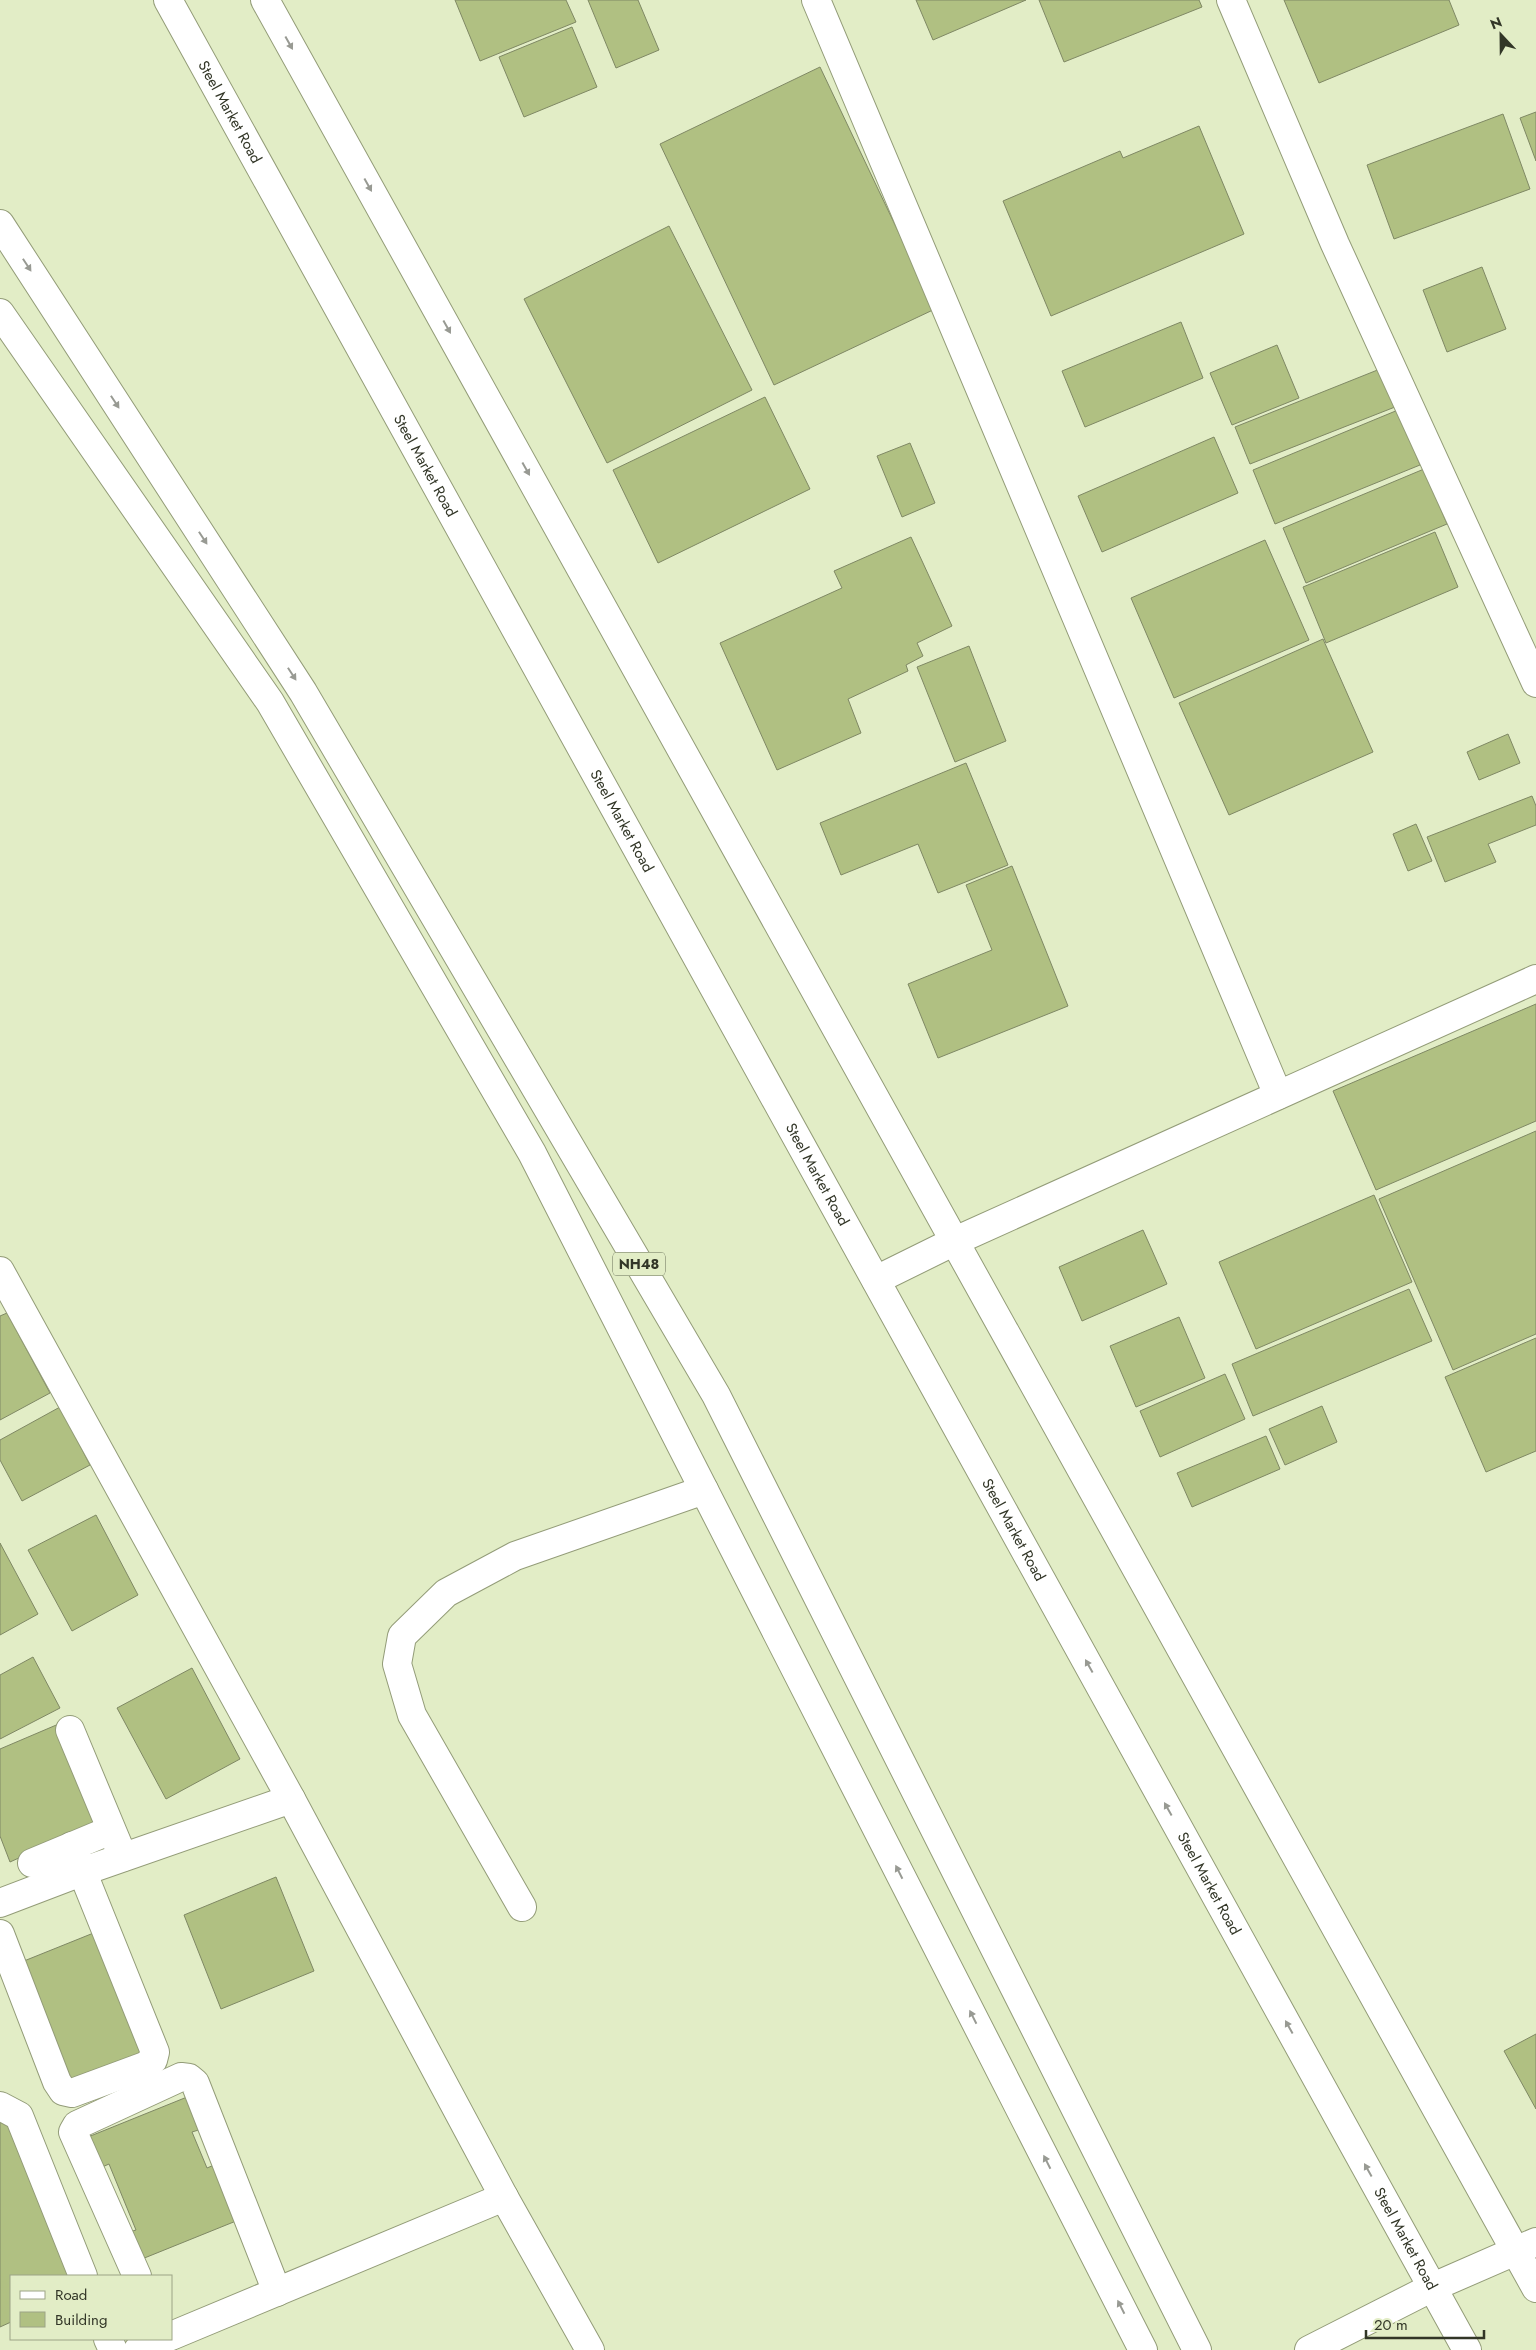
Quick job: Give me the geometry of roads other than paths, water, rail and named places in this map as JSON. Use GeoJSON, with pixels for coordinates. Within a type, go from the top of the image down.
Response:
{"type":"FeatureCollection","features":[{"type":"Feature","properties":{"kind":"main road","name":"Steel Market Road"},"geometry":{"type":"LineString","coordinates":[[168,0],[1468,2350]]}},
{"type":"Feature","properties":{"kind":"main road"},"geometry":{"type":"LineString","coordinates":[[265,0],[955,1242],[1526,2247],[1536,2288]]}},
{"type":"Feature","properties":{"kind":"main road"},"geometry":{"type":"LineString","coordinates":[[816,0],[1278,1095]]}},
{"type":"Feature","properties":{"kind":"main road"},"geometry":{"type":"LineString","coordinates":[[1231,0],[1335,244],[1536,683]]}},
{"type":"Feature","properties":{"kind":"main road","name":"NH48"},"geometry":{"type":"LineString","coordinates":[[0,224],[303,692],[716,1395],[1197,2350]]}},
{"type":"Feature","properties":{"kind":"main road","name":"NH48"},"geometry":{"type":"LineString","coordinates":[[0,312],[270,702],[532,1153],[1143,2350]]}},
{"type":"Feature","properties":{"kind":"main road"},"geometry":{"type":"LineString","coordinates":[[876,1280],[955,1242],[1536,979]]}},
{"type":"Feature","properties":{"kind":"main road"},"geometry":{"type":"LineString","coordinates":[[0,1271],[291,1799],[504,2198],[590,2350]]}},
{"type":"Feature","properties":{"kind":"main road"},"geometry":{"type":"LineString","coordinates":[[522,1907],[412,1715],[397,1664],[402,1636],[446,1593],[515,1556],[704,1490]]}},
{"type":"Feature","properties":{"kind":"main road"},"geometry":{"type":"LineString","coordinates":[[70,1730],[123,1858]]}},
{"type":"Feature","properties":{"kind":"main road"},"geometry":{"type":"LineString","coordinates":[[0,1903],[291,1799]]}},
{"type":"Feature","properties":{"kind":"main road"},"geometry":{"type":"LineString","coordinates":[[0,1934],[57,2082],[63,2091],[72,2093],[145,2066],[153,2060],[156,2052],[73,1876],[52,1855],[111,1830]]}},
{"type":"Feature","properties":{"kind":"main road"},"geometry":{"type":"LineString","coordinates":[[137,2275],[73,2132],[77,2125],[181,2077],[189,2078],[195,2082],[277,2292]]}},
{"type":"Feature","properties":{"kind":"main road"},"geometry":{"type":"LineString","coordinates":[[0,2106],[19,2116],[83,2275]]}},
{"type":"Feature","properties":{"kind":"main road"},"geometry":{"type":"LineString","coordinates":[[172,2336],[504,2198]]}},
{"type":"Feature","properties":{"kind":"main road"},"geometry":{"type":"LineString","coordinates":[[1309,2350],[1433,2287],[1526,2247]]}},
{"type":"Feature","properties":{"kind":"main road"},"geometry":{"type":"LineString","coordinates":[[138,2350],[163,2340]]}}]}
